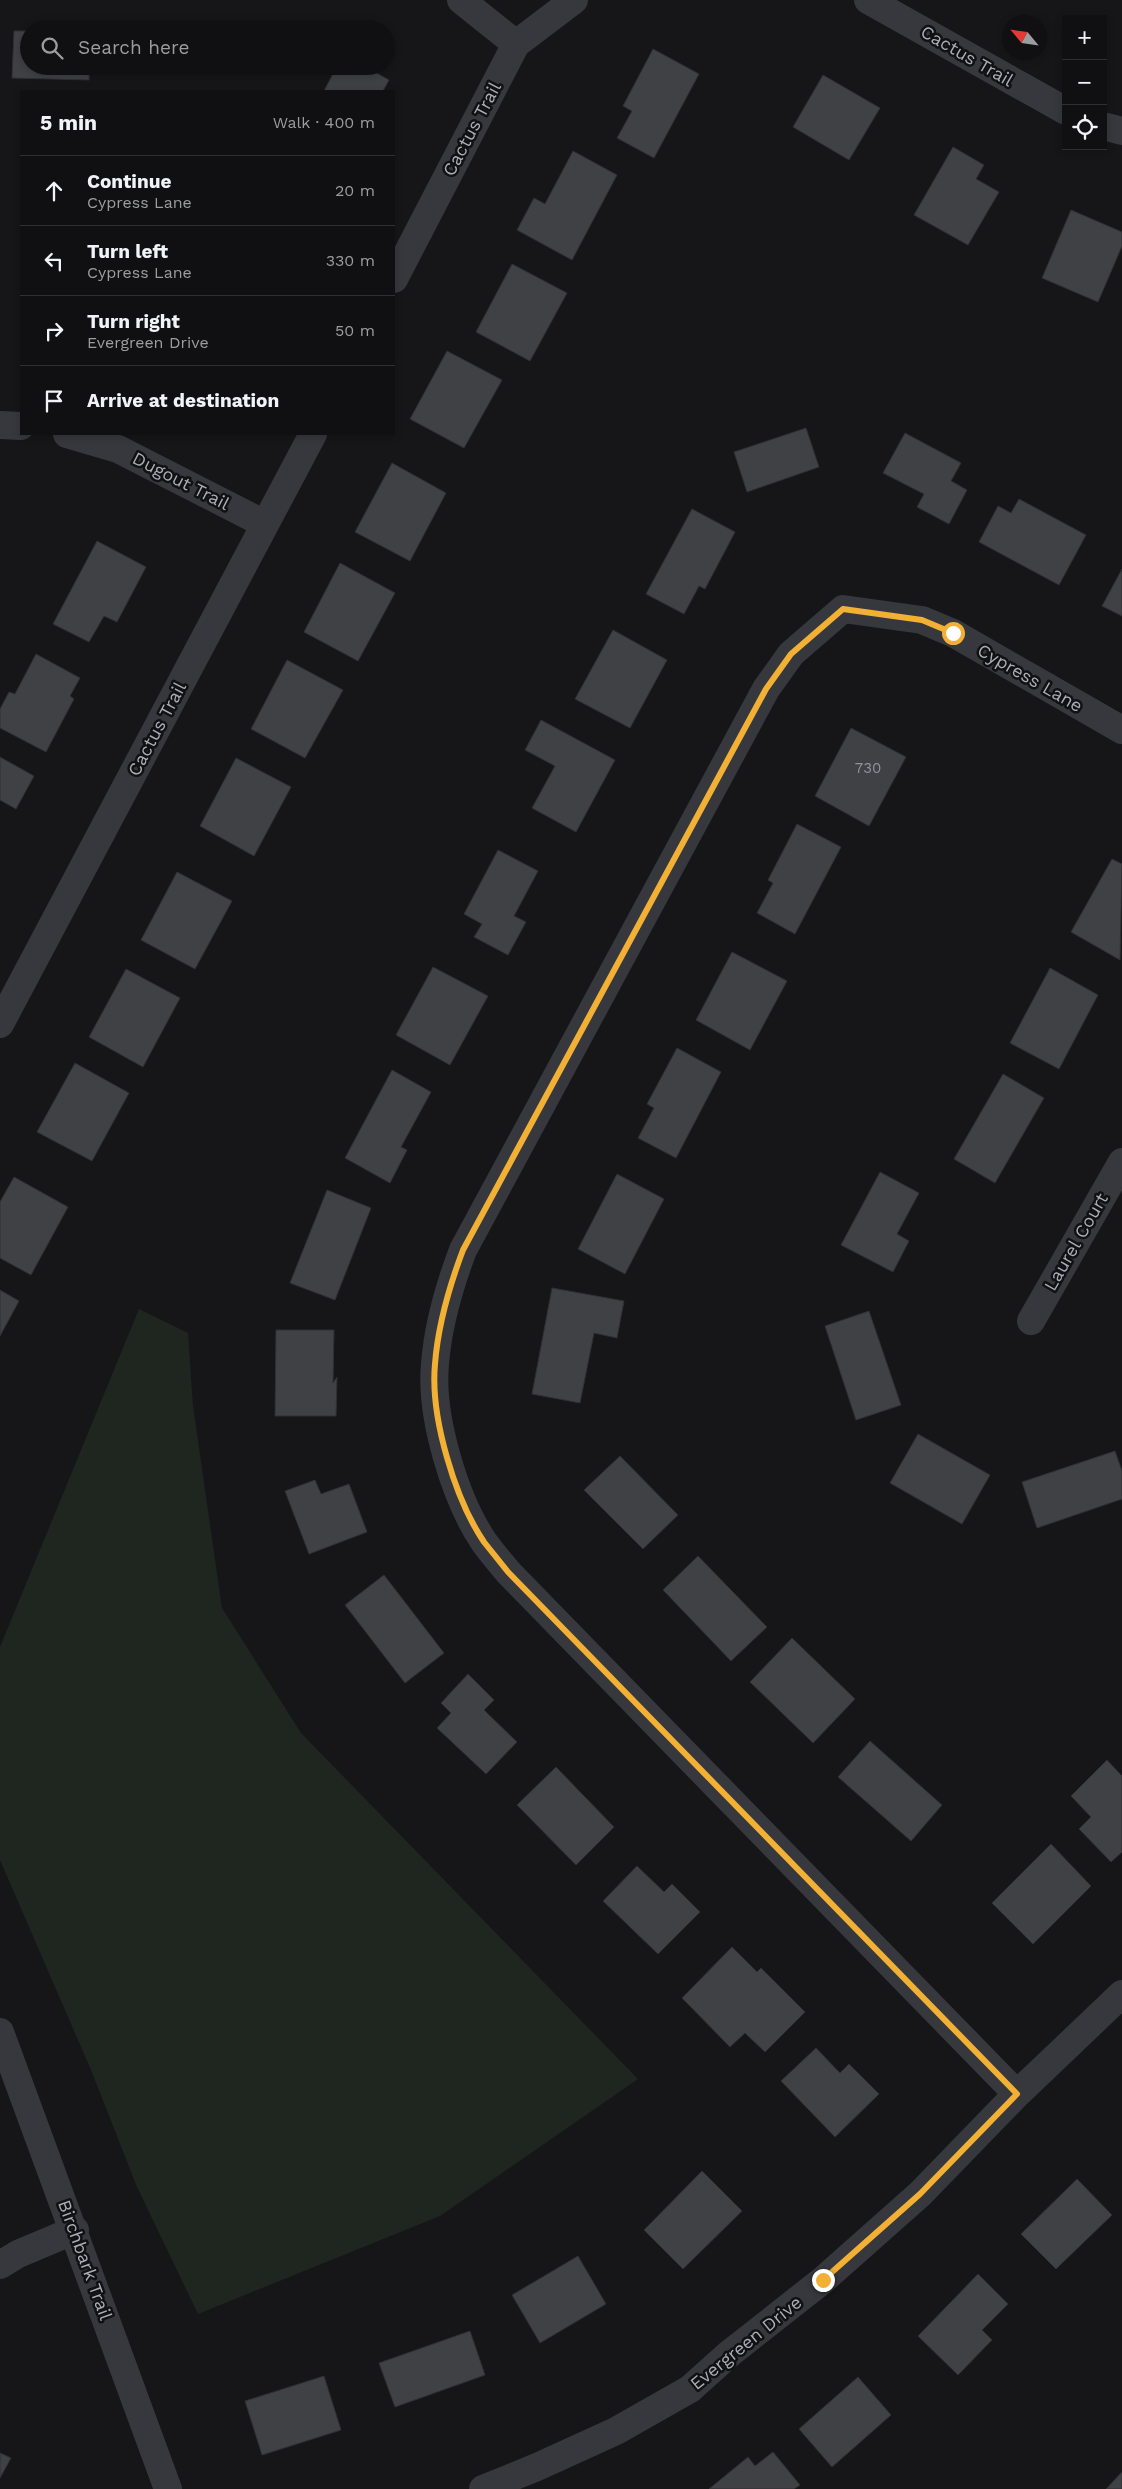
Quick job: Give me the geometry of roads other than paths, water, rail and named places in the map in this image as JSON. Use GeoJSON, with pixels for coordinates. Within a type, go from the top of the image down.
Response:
{"type":"FeatureCollection","features":[{"type":"Feature","properties":{"kind":"street"},"geometry":{"type":"LineString","coordinates":[[461,0],[516,44]]}},
{"type":"Feature","properties":{"kind":"street","name":"Cactus Trail"},"geometry":{"type":"LineString","coordinates":[[395,277],[516,44],[574,0]]}},
{"type":"Feature","properties":{"kind":"street","name":"Cactus Trail"},"geometry":{"type":"LineString","coordinates":[[868,0],[1062,109]]}},
{"type":"Feature","properties":{"kind":"street"},"geometry":{"type":"LineString","coordinates":[[1107,127],[1122,131]]}},
{"type":"Feature","properties":{"kind":"street"},"geometry":{"type":"LineString","coordinates":[[0,424],[20,426]]}},
{"type":"Feature","properties":{"kind":"street","name":"Dugout Trail"},"geometry":{"type":"LineString","coordinates":[[70,435],[118,449],[265,524]]}},
{"type":"Feature","properties":{"kind":"street","name":"Cactus Trail"},"geometry":{"type":"LineString","coordinates":[[0,1024],[312,435]]}},
{"type":"Feature","properties":{"kind":"street","name":"Cypress Lane"},"geometry":{"type":"LineString","coordinates":[[1017,2094],[515,1578],[490,1549],[463,1502],[447,1459],[437,1408],[434,1365],[448,1289],[463,1250],[766,689],[791,654],[843,609],[922,620],[953,633],[1122,730]]}},
{"type":"Feature","properties":{"kind":"street","name":"Laurel Court"},"geometry":{"type":"LineString","coordinates":[[1031,1321],[1122,1162]]}},
{"type":"Feature","properties":{"kind":"street","name":"Evergreen Drive"},"geometry":{"type":"LineString","coordinates":[[483,2489],[537,2468],[616,2431],[690,2389],[729,2354],[823,2280],[920,2194],[1017,2094],[1122,1994]]}},
{"type":"Feature","properties":{"kind":"street","name":"Birchbark Trail"},"geometry":{"type":"LineString","coordinates":[[0,2032],[168,2489]]}},
{"type":"Feature","properties":{"kind":"street"},"geometry":{"type":"LineString","coordinates":[[0,2264],[18,2254],[74,2230]]}}]}
